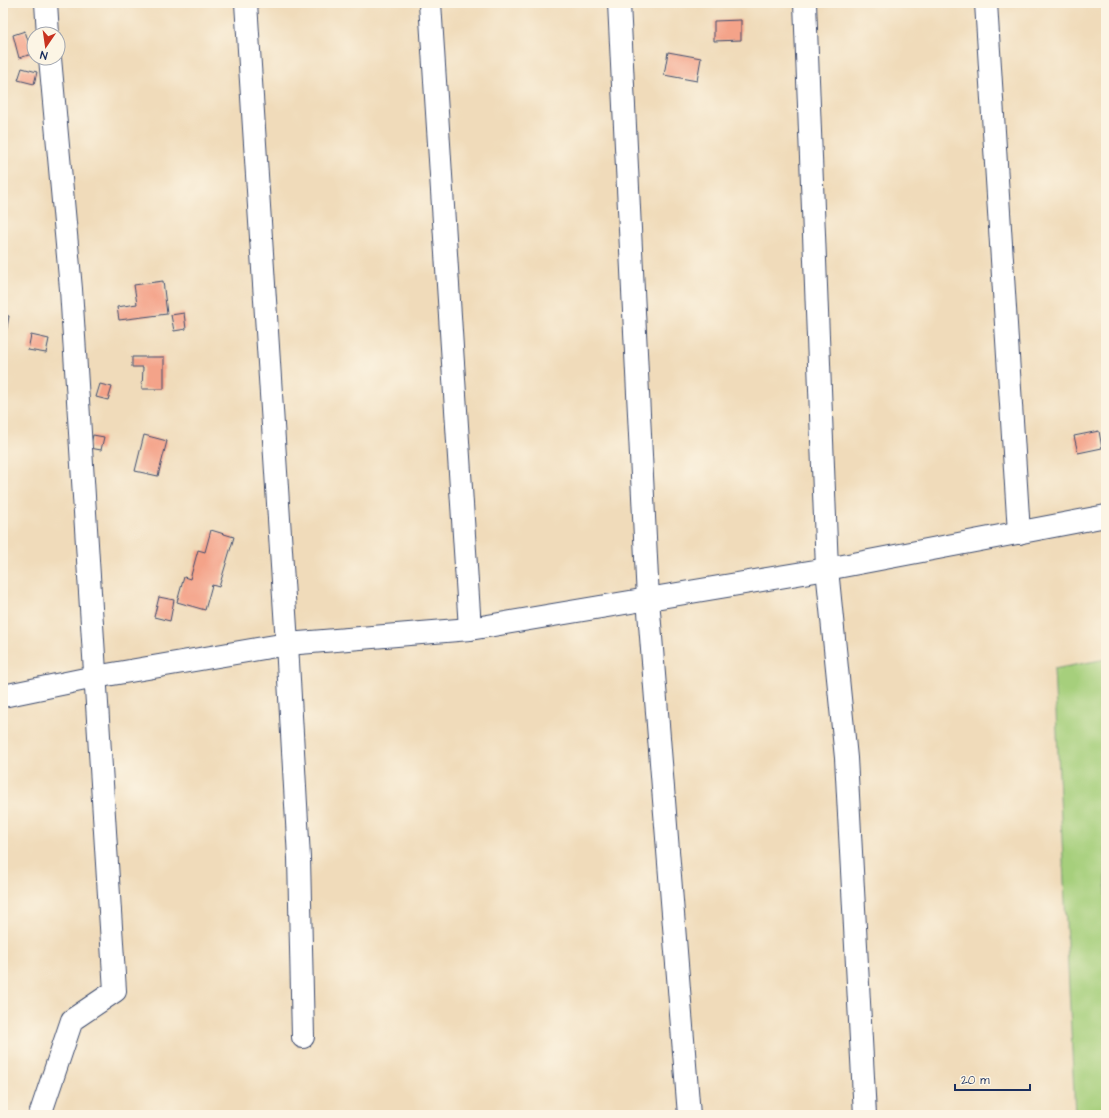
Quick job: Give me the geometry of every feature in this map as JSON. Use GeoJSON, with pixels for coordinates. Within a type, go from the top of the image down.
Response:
{"type":"FeatureCollection","features":[{"type":"Feature","properties":{"kind":"street"},"geometry":{"type":"LineString","coordinates":[[46,3],[47,26]]}},
{"type":"Feature","properties":{"kind":"street"},"geometry":{"type":"LineString","coordinates":[[246,3],[287,644],[299,858],[303,1037]]}},
{"type":"Feature","properties":{"kind":"street"},"geometry":{"type":"LineString","coordinates":[[430,3],[470,629]]}},
{"type":"Feature","properties":{"kind":"street"},"geometry":{"type":"LineString","coordinates":[[619,3],[648,599],[689,1115]]}},
{"type":"Feature","properties":{"kind":"street"},"geometry":{"type":"LineString","coordinates":[[805,3],[827,569],[846,758],[865,1115]]}},
{"type":"Feature","properties":{"kind":"street"},"geometry":{"type":"LineString","coordinates":[[986,3],[1019,533]]}},
{"type":"Feature","properties":{"kind":"street"},"geometry":{"type":"LineString","coordinates":[[40,1115],[72,1020],[115,990],[71,289],[51,66]]}},
{"type":"Feature","properties":{"kind":"street"},"geometry":{"type":"LineString","coordinates":[[3,696],[95,677],[287,644],[470,629],[827,569],[1106,516]]}},
{"type":"Feature","properties":{"kind":"green space"},"geometry":{"type":"Polygon","coordinates":[[[1106,659],[1106,1115],[1075,1115],[1054,669],[1106,659]]]}},
{"type":"Feature","properties":{"kind":"building"},"geometry":{"type":"Polygon","coordinates":[[[741,20],[741,40],[714,41],[714,21],[741,20]]]}},
{"type":"Feature","properties":{"kind":"building"},"geometry":{"type":"Polygon","coordinates":[[[25,31],[26,56],[19,58],[13,35],[25,31]]]}},
{"type":"Feature","properties":{"kind":"building"},"geometry":{"type":"Polygon","coordinates":[[[668,52],[701,58],[697,81],[664,75],[668,52]]]}},
{"type":"Feature","properties":{"kind":"building"},"geometry":{"type":"Polygon","coordinates":[[[22,68],[37,72],[34,84],[18,80],[22,68]]]}},
{"type":"Feature","properties":{"kind":"building"},"geometry":{"type":"Polygon","coordinates":[[[3,78],[7,78],[4,91],[3,91],[3,78]]]}},
{"type":"Feature","properties":{"kind":"building"},"geometry":{"type":"Polygon","coordinates":[[[163,281],[167,314],[119,320],[117,307],[137,304],[134,285],[163,281]]]}},
{"type":"Feature","properties":{"kind":"building"},"geometry":{"type":"Polygon","coordinates":[[[184,313],[186,329],[174,331],[171,315],[184,313]]]}},
{"type":"Feature","properties":{"kind":"building"},"geometry":{"type":"Polygon","coordinates":[[[3,315],[9,316],[4,344],[3,344],[3,315]]]}},
{"type":"Feature","properties":{"kind":"building"},"geometry":{"type":"Polygon","coordinates":[[[31,335],[49,339],[46,353],[28,350],[31,335]]]}},
{"type":"Feature","properties":{"kind":"building"},"geometry":{"type":"Polygon","coordinates":[[[132,357],[164,357],[164,389],[142,389],[143,367],[132,367],[132,357]]]}},
{"type":"Feature","properties":{"kind":"building"},"geometry":{"type":"Polygon","coordinates":[[[100,384],[112,387],[108,400],[96,397],[100,384]]]}},
{"type":"Feature","properties":{"kind":"building"},"geometry":{"type":"Polygon","coordinates":[[[1099,431],[1102,448],[1078,453],[1074,436],[1099,431]]]}},
{"type":"Feature","properties":{"kind":"building"},"geometry":{"type":"Polygon","coordinates":[[[93,435],[104,437],[101,450],[90,448],[93,435]]]}},
{"type":"Feature","properties":{"kind":"building"},"geometry":{"type":"Polygon","coordinates":[[[144,435],[167,441],[158,476],[135,471],[144,435]]]}},
{"type":"Feature","properties":{"kind":"building"},"geometry":{"type":"Polygon","coordinates":[[[211,530],[234,537],[219,587],[212,585],[205,610],[177,602],[184,577],[190,579],[198,550],[205,552],[211,530]]]}},
{"type":"Feature","properties":{"kind":"building"},"geometry":{"type":"Polygon","coordinates":[[[159,597],[174,600],[170,621],[154,617],[159,597]]]}}]}
